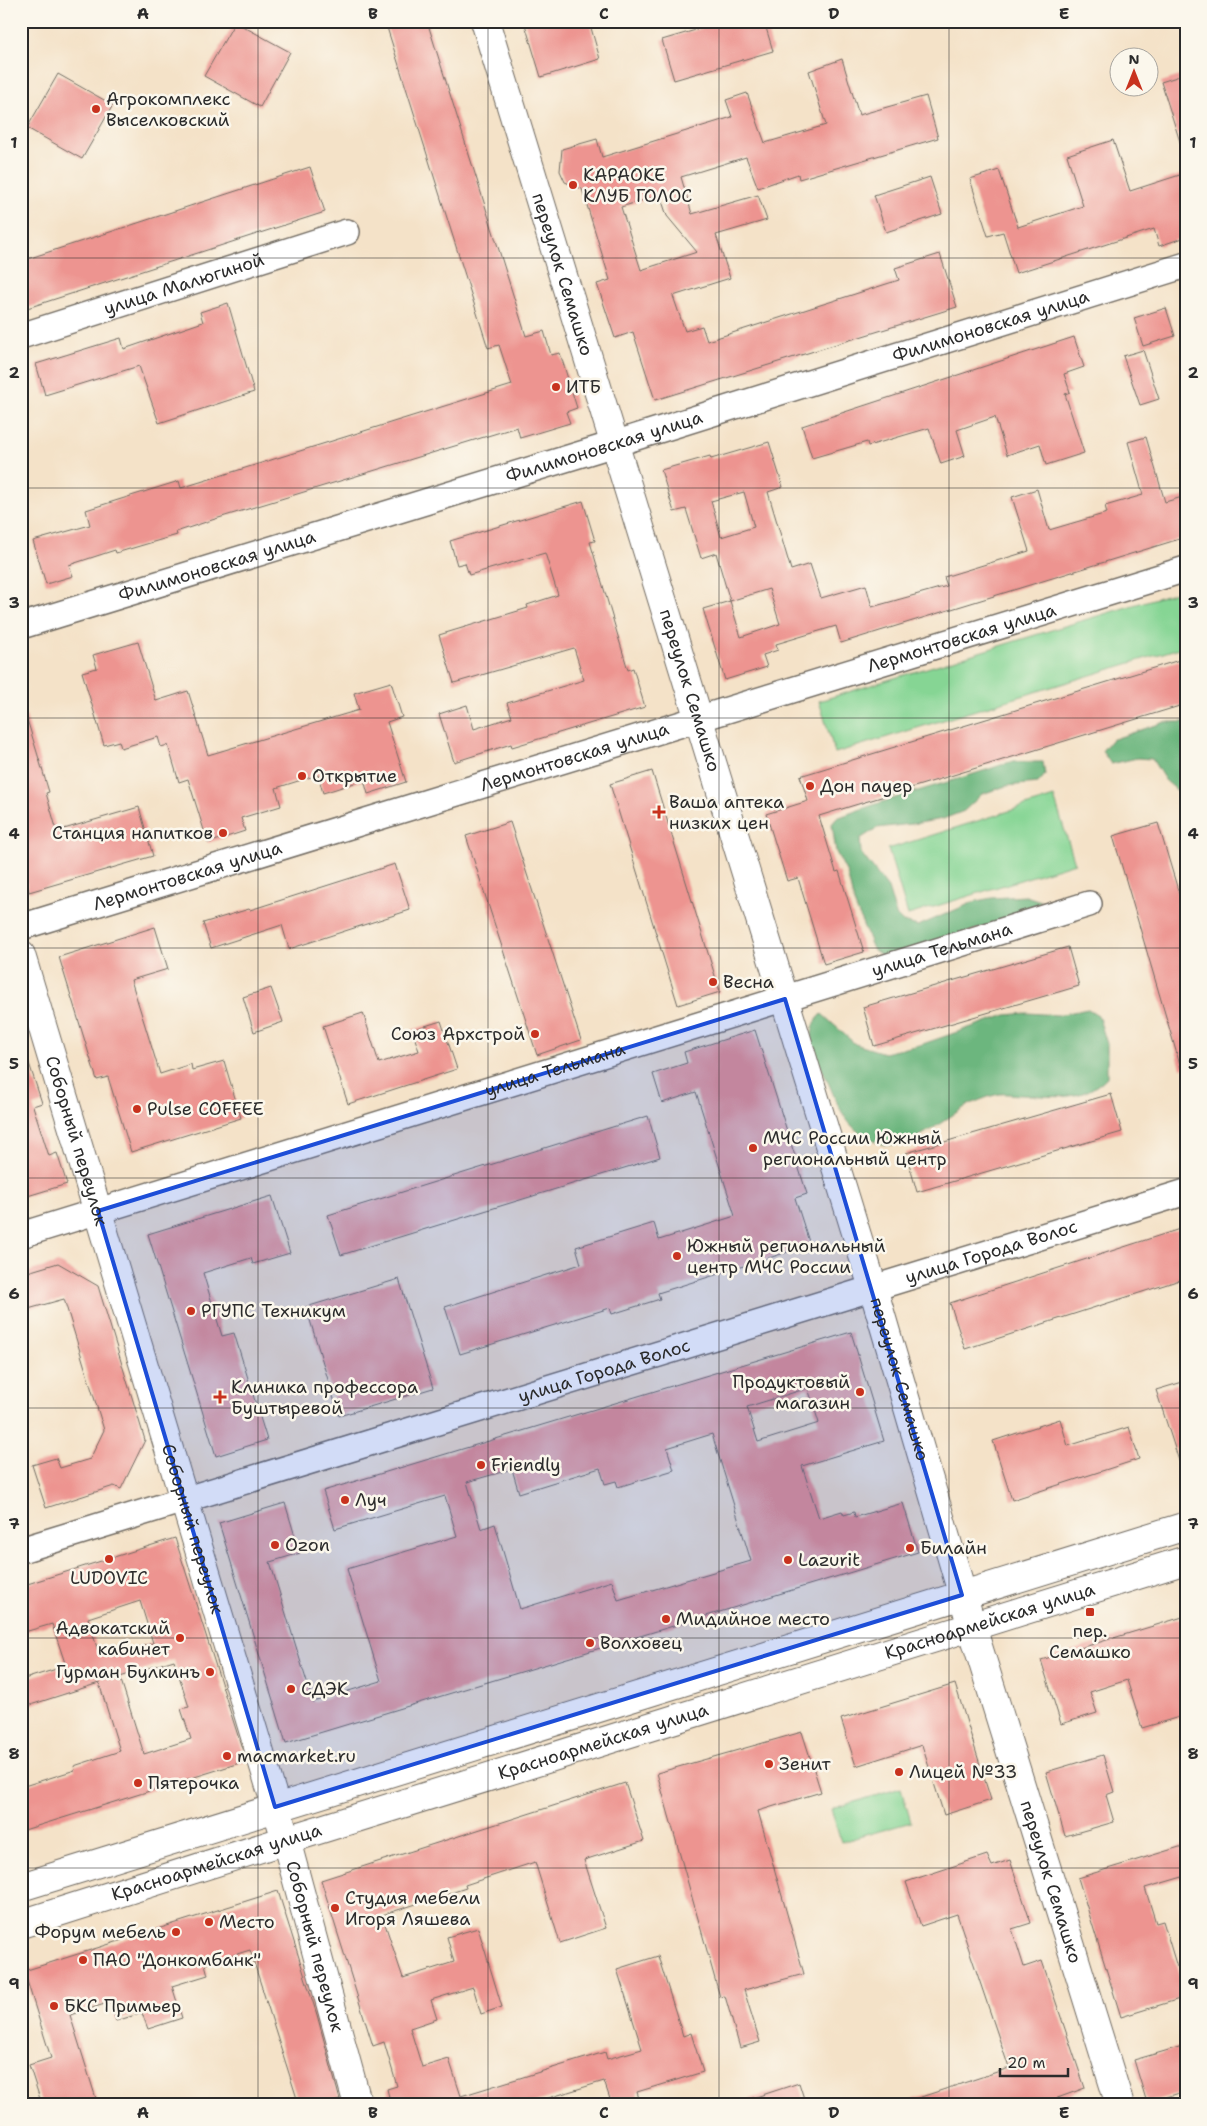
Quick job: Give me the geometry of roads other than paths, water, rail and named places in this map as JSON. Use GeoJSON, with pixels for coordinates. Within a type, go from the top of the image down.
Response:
{"type":"FeatureCollection","features":[{"type":"Feature","properties":{"kind":"street","name":"переулок Семашко"},"geometry":{"type":"LineString","coordinates":[[485,21],[873,1288],[962,1595],[1120,2105]]}},
{"type":"Feature","properties":{"kind":"street","name":"улица Малюгиной"},"geometry":{"type":"LineString","coordinates":[[21,336],[347,232]]}},
{"type":"Feature","properties":{"kind":"street","name":"Филимоновская улица"},"geometry":{"type":"LineString","coordinates":[[21,626],[614,444],[1186,265]]}},
{"type":"Feature","properties":{"kind":"street","name":"Лермонтовская улица"},"geometry":{"type":"LineString","coordinates":[[21,927],[1186,569]]}},
{"type":"Feature","properties":{"kind":"street","name":"улица Тельмана"},"geometry":{"type":"LineString","coordinates":[[21,1235],[1089,904]]}},
{"type":"Feature","properties":{"kind":"street","name":"Соборный переулок"},"geometry":{"type":"LineString","coordinates":[[21,955],[286,1840],[358,2105]]}},
{"type":"Feature","properties":{"kind":"street","name":"улица Города Волос"},"geometry":{"type":"LineString","coordinates":[[21,1550],[1186,1192]]}},
{"type":"Feature","properties":{"kind":"street","name":"Красноармейская улица"},"geometry":{"type":"LineString","coordinates":[[21,1887],[1186,1526]]}},
{"type":"Feature","properties":{"kind":"street","name":"Красноармейская улица"},"geometry":{"type":"LineString","coordinates":[[21,1924],[1186,1560]]}},
{"type":"Feature","properties":{"kind":"place","name":"Агрокомплекс Выселковский"},"geometry":{"type":"Point","coordinates":[96,109]}},
{"type":"Feature","properties":{"kind":"place","name":"КАРАОКЕ КЛУБ ГОЛОС"},"geometry":{"type":"Point","coordinates":[573,185]}},
{"type":"Feature","properties":{"kind":"place","name":"ИТБ"},"geometry":{"type":"Point","coordinates":[556,387]}},
{"type":"Feature","properties":{"kind":"place","name":"Открытие"},"geometry":{"type":"Point","coordinates":[302,776]}},
{"type":"Feature","properties":{"kind":"place","name":"Дон пауер"},"geometry":{"type":"Point","coordinates":[810,786]}},
{"type":"Feature","properties":{"kind":"place","name":"Ваша аптека низких цен"},"geometry":{"type":"Point","coordinates":[659,812]}},
{"type":"Feature","properties":{"kind":"place","name":"Станция напитков"},"geometry":{"type":"Point","coordinates":[223,833]}},
{"type":"Feature","properties":{"kind":"place","name":"Весна"},"geometry":{"type":"Point","coordinates":[713,982]}},
{"type":"Feature","properties":{"kind":"place","name":"Союз Архстрой"},"geometry":{"type":"Point","coordinates":[535,1034]}},
{"type":"Feature","properties":{"kind":"place","name":"Pulse COFFEE"},"geometry":{"type":"Point","coordinates":[137,1109]}},
{"type":"Feature","properties":{"kind":"place","name":"МЧС России Южный региональный центр"},"geometry":{"type":"Point","coordinates":[753,1148]}},
{"type":"Feature","properties":{"kind":"place","name":"Южный региональный центр МЧС России"},"geometry":{"type":"Point","coordinates":[677,1256]}},
{"type":"Feature","properties":{"kind":"place","name":"РГУПС Техникум"},"geometry":{"type":"Point","coordinates":[191,1311]}},
{"type":"Feature","properties":{"kind":"place","name":"Продуктовый магазин"},"geometry":{"type":"Point","coordinates":[860,1392]}},
{"type":"Feature","properties":{"kind":"place","name":"Клиника профессора Буштыревой"},"geometry":{"type":"Point","coordinates":[220,1397]}},
{"type":"Feature","properties":{"kind":"place","name":"Friendly"},"geometry":{"type":"Point","coordinates":[481,1465]}},
{"type":"Feature","properties":{"kind":"place","name":"Луч"},"geometry":{"type":"Point","coordinates":[345,1500]}},
{"type":"Feature","properties":{"kind":"place","name":"Ozon"},"geometry":{"type":"Point","coordinates":[275,1545]}},
{"type":"Feature","properties":{"kind":"place","name":"Билайн"},"geometry":{"type":"Point","coordinates":[910,1548]}},
{"type":"Feature","properties":{"kind":"place","name":"LUDOVIC"},"geometry":{"type":"Point","coordinates":[109,1559]}},
{"type":"Feature","properties":{"kind":"place","name":"Lazurit"},"geometry":{"type":"Point","coordinates":[788,1560]}},
{"type":"Feature","properties":{"kind":"place","name":"пер. Семашко"},"geometry":{"type":"Point","coordinates":[1090,1612]}},
{"type":"Feature","properties":{"kind":"place","name":"Мидийное место"},"geometry":{"type":"Point","coordinates":[666,1619]}},
{"type":"Feature","properties":{"kind":"place","name":"Адвокатский кабинет"},"geometry":{"type":"Point","coordinates":[180,1638]}},
{"type":"Feature","properties":{"kind":"place","name":"Волховец"},"geometry":{"type":"Point","coordinates":[590,1643]}},
{"type":"Feature","properties":{"kind":"place","name":"Гурман Булкинъ"},"geometry":{"type":"Point","coordinates":[210,1672]}},
{"type":"Feature","properties":{"kind":"place","name":"СДЭК"},"geometry":{"type":"Point","coordinates":[291,1689]}},
{"type":"Feature","properties":{"kind":"place","name":"macmarket.ru"},"geometry":{"type":"Point","coordinates":[227,1756]}},
{"type":"Feature","properties":{"kind":"place","name":"Зенит"},"geometry":{"type":"Point","coordinates":[769,1764]}},
{"type":"Feature","properties":{"kind":"place","name":"Лицей №33"},"geometry":{"type":"Point","coordinates":[899,1772]}},
{"type":"Feature","properties":{"kind":"place","name":"Пятерочка"},"geometry":{"type":"Point","coordinates":[138,1783]}},
{"type":"Feature","properties":{"kind":"place","name":"Студия мебели Игоря Ляшева"},"geometry":{"type":"Point","coordinates":[335,1908]}},
{"type":"Feature","properties":{"kind":"place","name":"Место"},"geometry":{"type":"Point","coordinates":[209,1922]}},
{"type":"Feature","properties":{"kind":"place","name":"Форум мебель"},"geometry":{"type":"Point","coordinates":[176,1932]}},
{"type":"Feature","properties":{"kind":"place","name":"ПАО \"Донкомбанк\""},"geometry":{"type":"Point","coordinates":[83,1960]}},
{"type":"Feature","properties":{"kind":"place","name":"БКС Примьер"},"geometry":{"type":"Point","coordinates":[54,2006]}}]}
